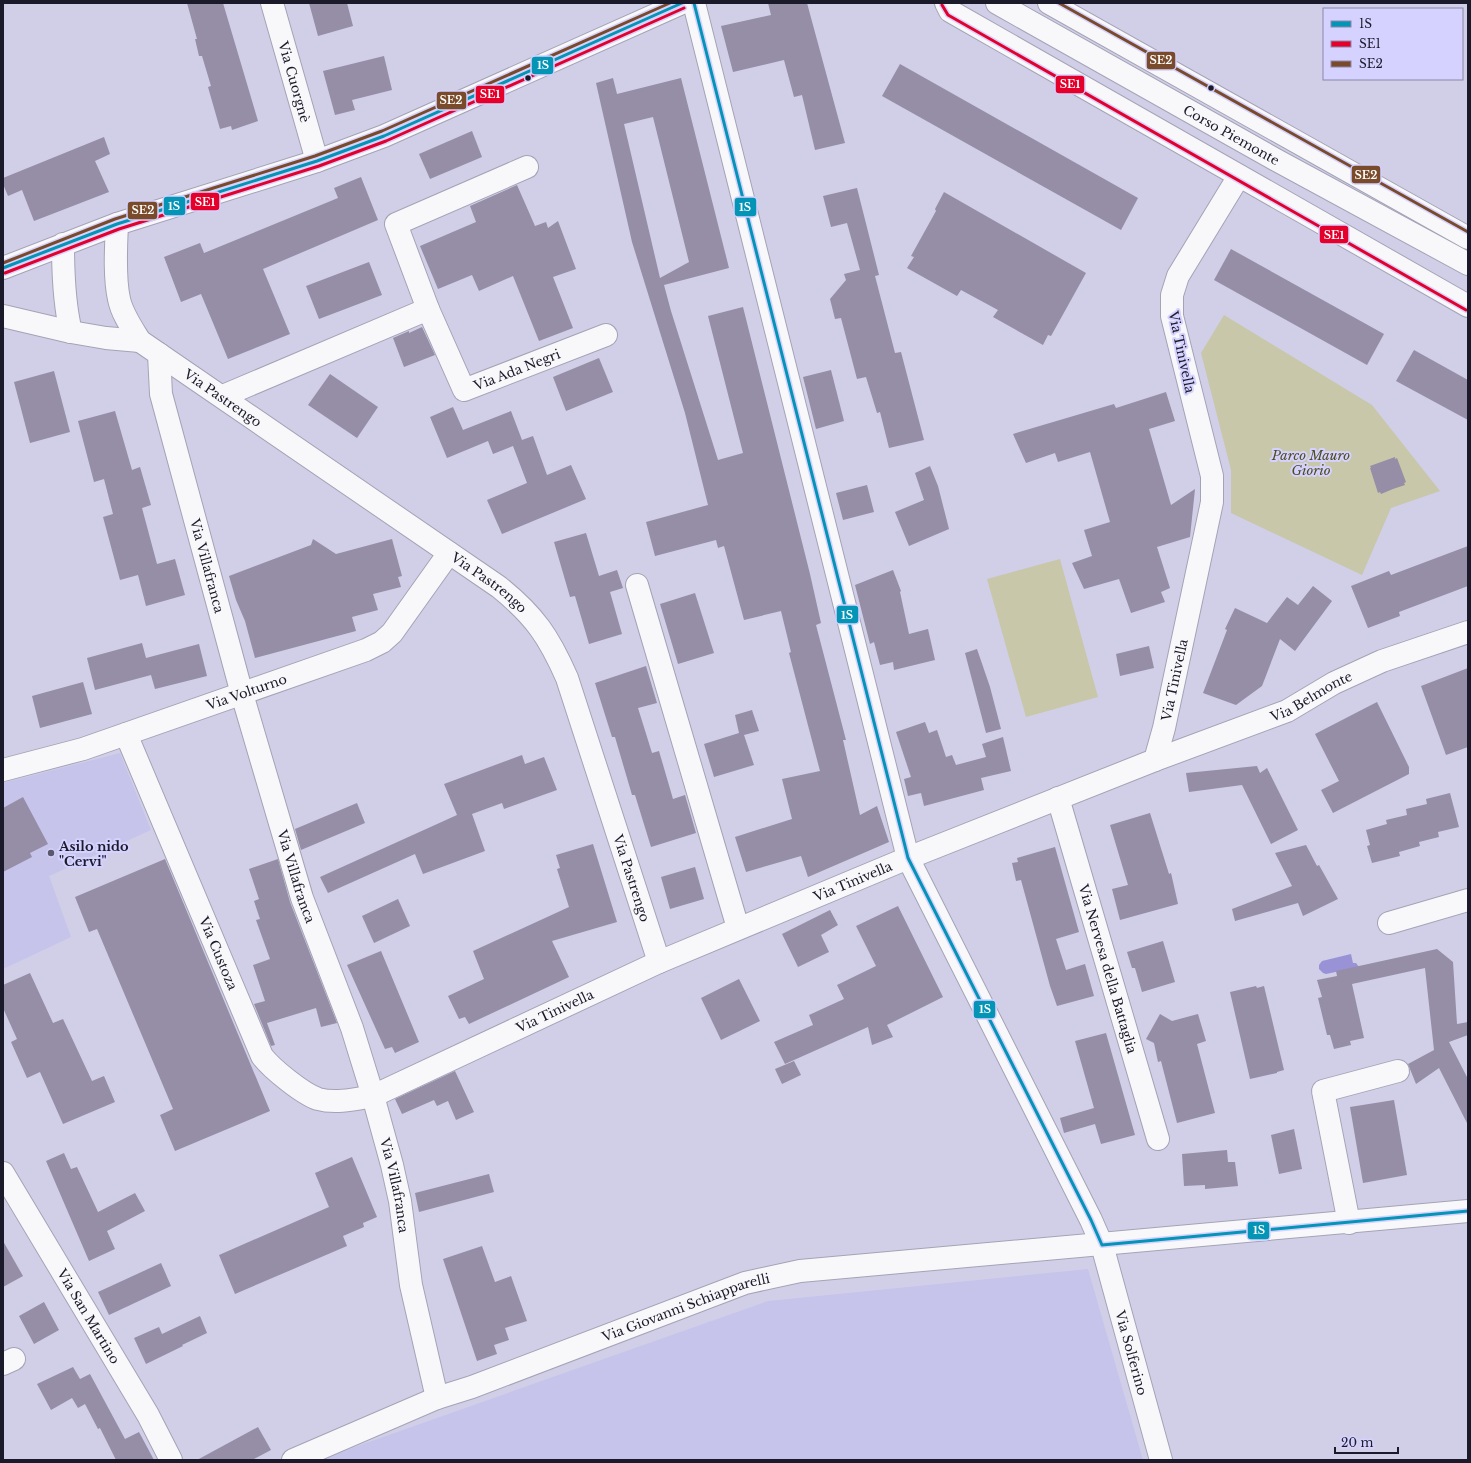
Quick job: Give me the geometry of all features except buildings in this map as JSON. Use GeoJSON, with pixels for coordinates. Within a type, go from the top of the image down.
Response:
{"type":"FeatureCollection","features":[{"type":"Feature","properties":{"kind":"street","name":"Via Cuorgnè"},"geometry":{"type":"LineString","coordinates":[[272,3],[317,161]]}},
{"type":"Feature","properties":{"kind":"street","name":"Via Solferino"},"geometry":{"type":"LineString","coordinates":[[694,3],[908,858],[1102,1245],[1161,1460]]}},
{"type":"Feature","properties":{"kind":"street"},"geometry":{"type":"LineString","coordinates":[[946,3],[950,11],[1468,306]]}},
{"type":"Feature","properties":{"kind":"street","name":"Corso Piemonte"},"geometry":{"type":"LineString","coordinates":[[997,3],[1278,161],[1468,264]]}},
{"type":"Feature","properties":{"kind":"street","name":"Corso Piemonte"},"geometry":{"type":"LineString","coordinates":[[1048,3],[1468,238]]}},
{"type":"Feature","properties":{"kind":"street"},"geometry":{"type":"LineString","coordinates":[[3,268],[117,224],[317,161],[384,136],[676,4]]}},
{"type":"Feature","properties":{"kind":"street","name":"Via Ada Negri"},"geometry":{"type":"LineString","coordinates":[[527,167],[396,224],[428,309],[464,390],[606,335]]}},
{"type":"Feature","properties":{"kind":"street","name":"Via Tinivella"},"geometry":{"type":"LineString","coordinates":[[373,1096],[659,962],[738,928],[908,858],[1155,760],[1164,728],[1212,502],[1212,476],[1172,316],[1172,295],[1178,276],[1239,176]]}},
{"type":"Feature","properties":{"kind":"street","name":"Via Pastrengo"},"geometry":{"type":"LineString","coordinates":[[117,224],[116,257],[119,299],[127,318],[140,341],[223,396],[499,587],[535,620],[549,640],[567,678],[659,962]]}},
{"type":"Feature","properties":{"kind":"street"},"geometry":{"type":"LineString","coordinates":[[63,244],[63,275],[68,320],[71,332]]}},
{"type":"Feature","properties":{"kind":"street"},"geometry":{"type":"LineString","coordinates":[[223,396],[428,309]]}},
{"type":"Feature","properties":{"kind":"street","name":"Via Pastrengo"},"geometry":{"type":"LineString","coordinates":[[3,316],[71,332],[106,338],[140,341]]}},
{"type":"Feature","properties":{"kind":"street","name":"Via Villafranca"},"geometry":{"type":"LineString","coordinates":[[159,354],[161,394],[242,694],[302,898],[352,1028],[392,1165],[398,1194],[411,1285],[437,1398]]}},
{"type":"Feature","properties":{"kind":"street","name":"Via Volturno"},"geometry":{"type":"LineString","coordinates":[[3,770],[83,749],[366,650],[382,642],[392,633],[449,553]]}},
{"type":"Feature","properties":{"kind":"street"},"geometry":{"type":"LineString","coordinates":[[637,585],[738,928]]}},
{"type":"Feature","properties":{"kind":"street","name":"Via Belmonte"},"geometry":{"type":"LineString","coordinates":[[1155,760],[1287,711],[1334,684],[1382,661],[1468,632]]}},
{"type":"Feature","properties":{"kind":"street","name":"Via Custoza"},"geometry":{"type":"LineString","coordinates":[[126,734],[262,1056],[270,1065],[296,1086],[318,1098],[331,1100],[373,1096]]}},
{"type":"Feature","properties":{"kind":"street","name":"Via Nervesa della Battaglia"},"geometry":{"type":"LineString","coordinates":[[1058,798],[1158,1139]]}},
{"type":"Feature","properties":{"kind":"street"},"geometry":{"type":"LineString","coordinates":[[1389,922],[1468,900]]}},
{"type":"Feature","properties":{"kind":"street"},"geometry":{"type":"LineString","coordinates":[[1349,1223],[1323,1091],[1398,1071]]}},
{"type":"Feature","properties":{"kind":"street","name":"Via San Martino"},"geometry":{"type":"LineString","coordinates":[[3,1173],[148,1415],[171,1460]]}},
{"type":"Feature","properties":{"kind":"street","name":"Via Giovanni Schiapparelli"},"geometry":{"type":"LineString","coordinates":[[293,1460],[437,1398],[472,1387],[745,1283],[773,1276],[807,1271],[1468,1211]]}},
{"type":"Feature","properties":{"kind":"shaded area","name":"Asilo nido \"Cervi\""},"geometry":{"type":"Polygon","coordinates":[[[120,753],[151,830],[49,876],[71,937],[3,969],[3,783],[120,753]]]}},
{"type":"Feature","properties":{"kind":"shaded area"},"geometry":{"type":"Polygon","coordinates":[[[1351,954],[1353,963],[1356,963],[1359,967],[1326,974],[1319,969],[1319,965],[1322,961],[1351,954]]]}},
{"type":"Feature","properties":{"kind":"shaded area"},"geometry":{"type":"Polygon","coordinates":[[[1088,1269],[1143,1460],[318,1460],[768,1301],[1088,1269]]]}},
{"type":"Feature","properties":{"kind":"green space","name":"Parco Mauro Giorio"},"geometry":{"type":"Polygon","coordinates":[[[1224,315],[1372,405],[1440,491],[1391,508],[1362,575],[1231,513],[1231,470],[1201,353],[1224,315]]]}},
{"type":"Feature","properties":{"kind":"green space"},"geometry":{"type":"Polygon","coordinates":[[[1060,559],[1098,697],[1026,717],[987,579],[1060,559]]]}},
{"type":"Feature","properties":{"kind":"transit line","name":"SE2"},"geometry":{"type":"LineString","coordinates":[[3,263],[115,219],[315,156],[382,131],[670,3]]}},
{"type":"Feature","properties":{"kind":"transit line","name":"1S"},"geometry":{"type":"LineString","coordinates":[[3,268],[117,224],[317,161],[384,136],[682,3]]}},
{"type":"Feature","properties":{"kind":"transit line","name":"1S"},"geometry":{"type":"LineString","coordinates":[[694,3],[908,858],[1091,1220],[1102,1245],[1468,1211]]}},
{"type":"Feature","properties":{"kind":"transit line","name":"SE2"},"geometry":{"type":"LineString","coordinates":[[1059,3],[1468,232]]}},
{"type":"Feature","properties":{"kind":"transit line","name":"SE1"},"geometry":{"type":"LineString","coordinates":[[942,5],[948,15],[1466,310]]}},
{"type":"Feature","properties":{"kind":"transit line","name":"SE1"},"geometry":{"type":"LineString","coordinates":[[5,273],[119,229],[319,166],[386,141],[684,8]]}},
{"type":"Feature","properties":{"kind":"place","name":"Asilo nido \"Cervi\""},"geometry":{"type":"Point","coordinates":[51,853]}}]}
